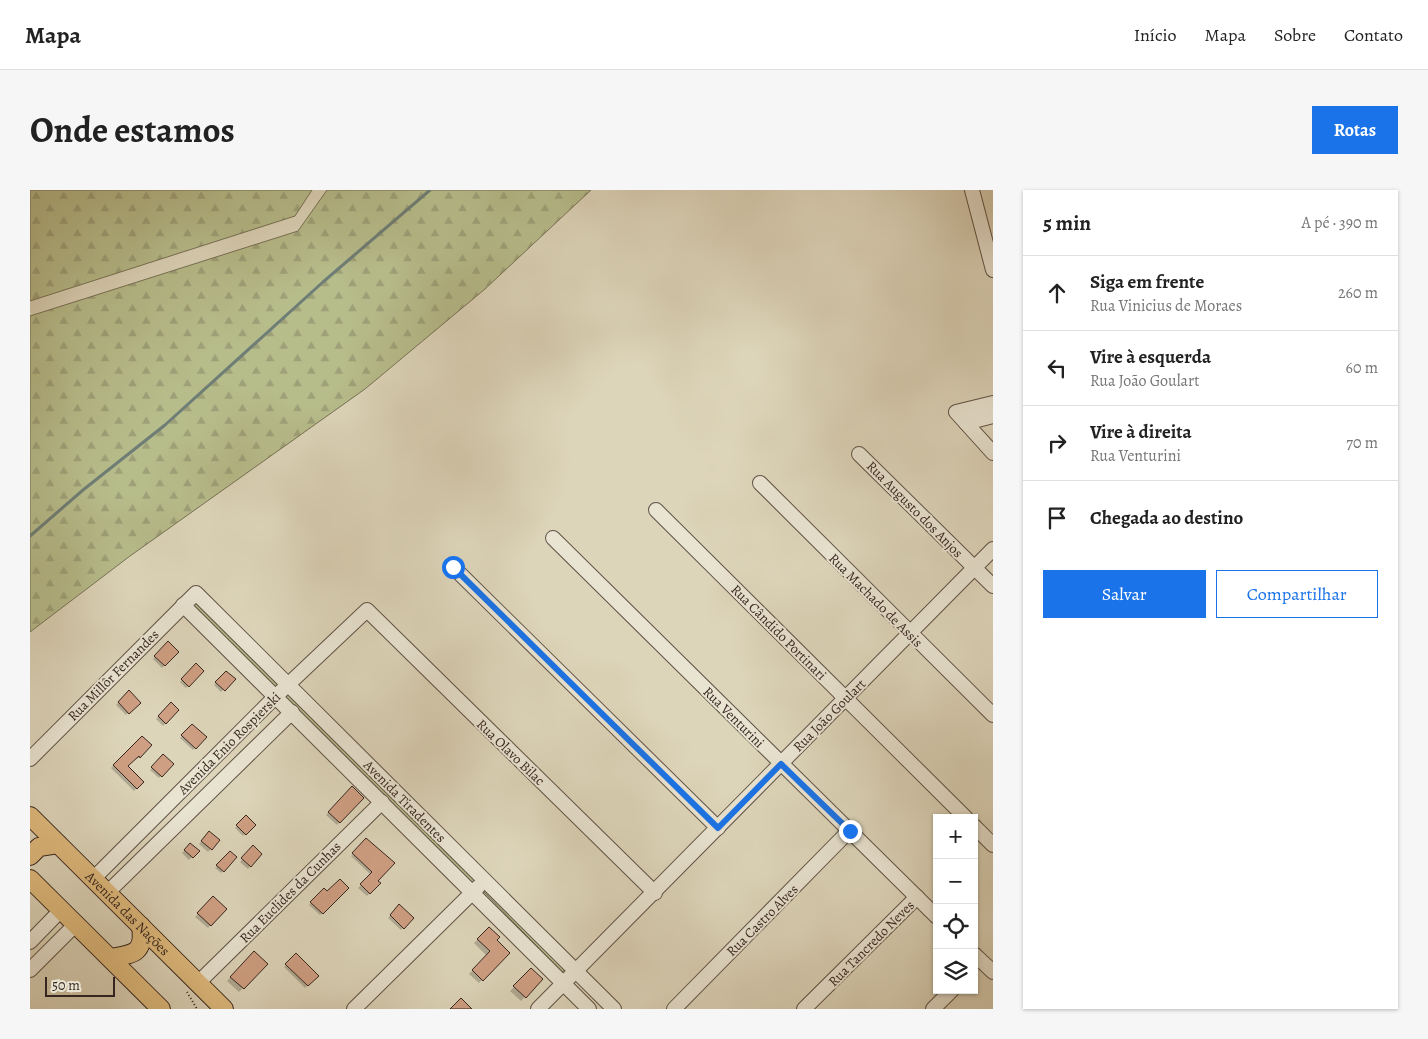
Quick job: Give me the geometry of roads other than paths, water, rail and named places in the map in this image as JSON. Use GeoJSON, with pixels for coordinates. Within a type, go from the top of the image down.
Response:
{"type":"FeatureCollection","features":[{"type":"Feature","properties":{"kind":"main road","name":"Avenida das Nações"},"geometry":{"type":"LineString","coordinates":[[30,816],[224,1009]]}},
{"type":"Feature","properties":{"kind":"main road"},"geometry":{"type":"LineString","coordinates":[[30,856],[39,847],[58,844]]}},
{"type":"Feature","properties":{"kind":"main road"},"geometry":{"type":"LineString","coordinates":[[30,879],[161,1009]]}},
{"type":"Feature","properties":{"kind":"main road"},"geometry":{"type":"LineString","coordinates":[[110,958],[130,954],[140,947],[142,937],[141,926]]}},
{"type":"Feature","properties":{"kind":"street"},"geometry":{"type":"LineString","coordinates":[[972,190],[993,270]]}},
{"type":"Feature","properties":{"kind":"street"},"geometry":{"type":"LineString","coordinates":[[961,417],[993,403]]}},
{"type":"Feature","properties":{"kind":"street"},"geometry":{"type":"LineString","coordinates":[[961,417],[993,416]]}},
{"type":"Feature","properties":{"kind":"street"},"geometry":{"type":"LineString","coordinates":[[961,417],[993,453]]}},
{"type":"Feature","properties":{"kind":"street","name":"Rua Augusto dos Anjos"},"geometry":{"type":"LineString","coordinates":[[859,454],[993,586]]}},
{"type":"Feature","properties":{"kind":"street","name":"Rua Machado de Assis"},"geometry":{"type":"LineString","coordinates":[[760,483],[993,715]]}},
{"type":"Feature","properties":{"kind":"street","name":"Rua Cândido Portinari"},"geometry":{"type":"LineString","coordinates":[[656,510],[962,814]]}},
{"type":"Feature","properties":{"kind":"street","name":"Rua Venturini"},"geometry":{"type":"LineString","coordinates":[[553,538],[933,913]]}},
{"type":"Feature","properties":{"kind":"street","name":"Rua João Goulart"},"geometry":{"type":"LineString","coordinates":[[538,1009],[577,972],[993,549]]}},
{"type":"Feature","properties":{"kind":"street"},"geometry":{"type":"LineString","coordinates":[[453,567],[718,828]]}},
{"type":"Feature","properties":{"kind":"street","name":"Rua Millôr Fernandes"},"geometry":{"type":"LineString","coordinates":[[30,758],[196,593]]}},
{"type":"Feature","properties":{"kind":"street","name":"Avenida Tiradentes"},"geometry":{"type":"LineString","coordinates":[[196,593],[614,1009]]}},
{"type":"Feature","properties":{"kind":"street","name":"Avenida Tiradentes"},"geometry":{"type":"LineString","coordinates":[[183,605],[589,1009]]}},
{"type":"Feature","properties":{"kind":"street","name":"Avenida Enio Rospierski"},"geometry":{"type":"LineString","coordinates":[[93,879],[276,696],[367,610]]}},
{"type":"Feature","properties":{"kind":"street","name":"Rua Olavo Bilac"},"geometry":{"type":"LineString","coordinates":[[367,610],[655,893]]}},
{"type":"Feature","properties":{"kind":"street","name":"Avenida Enio Rospierski"},"geometry":{"type":"LineString","coordinates":[[108,893],[292,712]]}},
{"type":"Feature","properties":{"kind":"street","name":"Rua Euclides da Cunhas"},"geometry":{"type":"LineString","coordinates":[[198,982],[382,802]]}},
{"type":"Feature","properties":{"kind":"street"},"geometry":{"type":"LineString","coordinates":[[978,830],[993,845]]}},
{"type":"Feature","properties":{"kind":"street","name":"Rua Castro Alves"},"geometry":{"type":"LineString","coordinates":[[674,1009],[850,831]]}},
{"type":"Feature","properties":{"kind":"street"},"geometry":{"type":"LineString","coordinates":[[354,1009],[485,880]]}},
{"type":"Feature","properties":{"kind":"street","name":"Rua Tancredo Neves"},"geometry":{"type":"LineString","coordinates":[[804,1009],[917,897]]}},
{"type":"Feature","properties":{"kind":"street"},"geometry":{"type":"LineString","coordinates":[[30,942],[61,910]]}},
{"type":"Feature","properties":{"kind":"street"},"geometry":{"type":"LineString","coordinates":[[30,970],[76,924]]}},
{"type":"Feature","properties":{"kind":"street"},"geometry":{"type":"LineString","coordinates":[[978,962],[993,972]]}},
{"type":"Feature","properties":{"kind":"street"},"geometry":{"type":"LineString","coordinates":[[933,1009],[948,994]]}},
{"type":"Feature","properties":{"kind":"waterway"},"geometry":{"type":"LineString","coordinates":[[30,536],[83,490],[165,425],[323,282],[430,190]]}}]}
